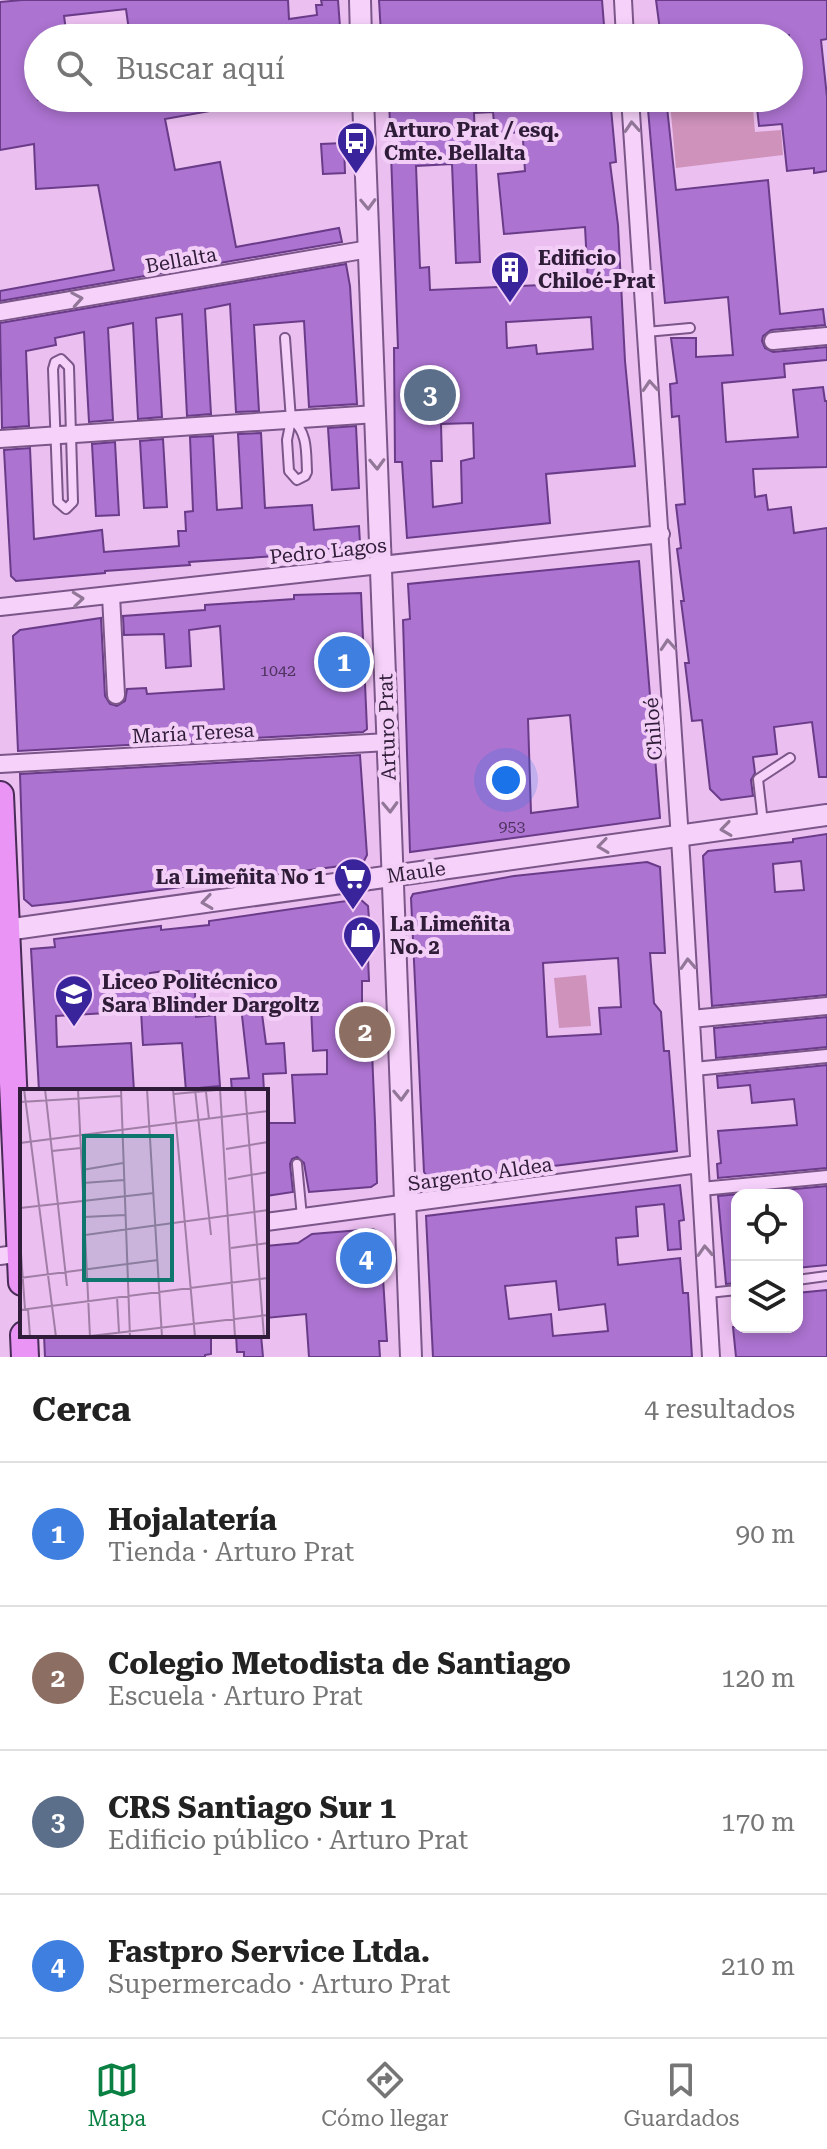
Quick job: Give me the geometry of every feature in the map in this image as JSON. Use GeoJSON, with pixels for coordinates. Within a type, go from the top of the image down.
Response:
{"type":"FeatureCollection","features":[{"type":"Feature","properties":{"kind":"main road"},"geometry":{"type":"LineString","coordinates":[[0,795],[14,1254],[20,1275]]}},
{"type":"Feature","properties":{"kind":"main road"},"geometry":{"type":"LineString","coordinates":[[24,1337],[25,1357]]}},
{"type":"Feature","properties":{"kind":"street"},"geometry":{"type":"LineString","coordinates":[[360,0],[361,24]]}},
{"type":"Feature","properties":{"kind":"street"},"geometry":{"type":"LineString","coordinates":[[623,0],[624,24]]}},
{"type":"Feature","properties":{"kind":"street","name":"Arturo Prat"},"geometry":{"type":"LineString","coordinates":[[364,112],[411,1357]]}},
{"type":"Feature","properties":{"kind":"street","name":"Chiloé"},"geometry":{"type":"LineString","coordinates":[[631,112],[661,534],[711,1357]]}},
{"type":"Feature","properties":{"kind":"street","name":"Bellalta"},"geometry":{"type":"LineString","coordinates":[[0,312],[369,249]]}},
{"type":"Feature","properties":{"kind":"street"},"geometry":{"type":"LineString","coordinates":[[773,341],[827,336]]}},
{"type":"Feature","properties":{"kind":"street"},"geometry":{"type":"LineString","coordinates":[[0,439],[376,414]]}},
{"type":"Feature","properties":{"kind":"street","name":"Pedro Lagos"},"geometry":{"type":"LineString","coordinates":[[0,607],[661,534]]}},
{"type":"Feature","properties":{"kind":"street"},"geometry":{"type":"LineString","coordinates":[[111,595],[116,695]]}},
{"type":"Feature","properties":{"kind":"street","name":"María Teresa"},"geometry":{"type":"LineString","coordinates":[[0,764],[388,742]]}},
{"type":"Feature","properties":{"kind":"street","name":"Maule"},"geometry":{"type":"LineString","coordinates":[[6,930],[827,815]]}},
{"type":"Feature","properties":{"kind":"street"},"geometry":{"type":"LineString","coordinates":[[691,1019],[827,1006]]}},
{"type":"Feature","properties":{"kind":"street"},"geometry":{"type":"LineString","coordinates":[[694,1069],[827,1056]]}},
{"type":"Feature","properties":{"kind":"street","name":"Sargento Aldea"},"geometry":{"type":"LineString","coordinates":[[268,1222],[699,1164]]}},
{"type":"Feature","properties":{"kind":"street"},"geometry":{"type":"LineString","coordinates":[[701,1189],[827,1177]]}},
{"type":"Feature","properties":{"kind":"lane"},"geometry":{"type":"LineString","coordinates":[[646,332],[690,328]]}},
{"type":"Feature","properties":{"kind":"lane"},"geometry":{"type":"LineString","coordinates":[[285,338],[291,420],[287,440],[289,471],[297,480],[307,472],[305,441],[301,428],[291,420]]}},
{"type":"Feature","properties":{"kind":"lane"},"geometry":{"type":"LineString","coordinates":[[63,435],[58,502],[66,509],[73,502],[63,435],[53,365],[61,359],[69,367],[63,435]]}},
{"type":"Feature","properties":{"kind":"lane"},"geometry":{"type":"LineString","coordinates":[[763,824],[758,779],[790,758]]}},
{"type":"Feature","properties":{"kind":"lane"},"geometry":{"type":"LineString","coordinates":[[297,1164],[302,1217]]}},
{"type":"Feature","properties":{"kind":"lane"},"geometry":{"type":"LineString","coordinates":[[803,1279],[827,1276]]}},
{"type":"Feature","properties":{"kind":"lane"},"geometry":{"type":"LineString","coordinates":[[707,1293],[731,1291]]}},
{"type":"Feature","properties":{"kind":"shaded area"},"geometry":{"type":"Polygon","coordinates":[[[671,112],[753,112],[755,132],[781,130],[783,155],[676,168],[671,112]]]}},
{"type":"Feature","properties":{"kind":"shaded area"},"geometry":{"type":"Polygon","coordinates":[[[586,975],[591,1026],[559,1028],[554,978],[586,975]]]}},
{"type":"Feature","properties":{"kind":"building"},"geometry":{"type":"Polygon","coordinates":[[[288,0],[289,19],[317,15],[316,5],[322,5],[321,0],[338,0],[340,24],[128,24],[126,9],[64,16],[65,24],[24,24],[24,112],[204,112],[165,119],[175,170],[220,162],[236,247],[339,228],[342,242],[0,301],[0,291],[114,270],[98,185],[36,189],[34,144],[0,150],[0,2],[288,0]]]}},
{"type":"Feature","properties":{"kind":"building"},"geometry":{"type":"Polygon","coordinates":[[[379,0],[602,0],[604,24],[380,24],[379,0]]]}},
{"type":"Feature","properties":{"kind":"building"},"geometry":{"type":"Polygon","coordinates":[[[656,0],[827,0],[827,39],[821,40],[827,97],[827,171],[814,173],[814,168],[787,171],[782,124],[759,126],[758,112],[803,112],[803,24],[659,24],[656,0]]]}},
{"type":"Feature","properties":{"kind":"building"},"geometry":{"type":"Polygon","coordinates":[[[390,112],[493,112],[611,112],[616,162],[610,163],[618,225],[625,361],[635,466],[546,474],[550,523],[407,538],[402,462],[395,462],[394,348],[398,348],[390,112]],[[493,112],[474,113],[480,262],[456,263],[452,164],[416,166],[420,268],[429,267],[430,290],[588,283],[585,227],[504,234],[498,174],[525,171],[523,140],[522,132],[495,134],[493,112]],[[591,317],[506,322],[507,348],[536,345],[537,354],[593,349],[591,317]],[[473,423],[441,424],[442,461],[431,461],[433,507],[462,503],[461,461],[474,458],[473,423]]]}},
{"type":"Feature","properties":{"kind":"building"},"geometry":{"type":"Polygon","coordinates":[[[648,112],[668,112],[676,190],[768,180],[780,314],[823,309],[825,325],[771,330],[762,341],[765,348],[773,352],[827,347],[827,360],[784,364],[785,377],[722,383],[726,442],[798,437],[793,390],[823,387],[827,401],[827,467],[753,469],[755,497],[766,495],[768,510],[791,507],[794,533],[827,528],[827,777],[819,777],[812,722],[774,727],[777,754],[753,757],[753,796],[721,800],[710,789],[702,720],[692,721],[685,663],[689,663],[681,601],[684,601],[677,549],[681,548],[676,505],[685,504],[679,416],[672,417],[670,384],[677,383],[671,338],[696,338],[696,357],[733,355],[728,297],[665,303],[648,112]]]}},
{"type":"Feature","properties":{"kind":"building"},"geometry":{"type":"Polygon","coordinates":[[[344,143],[345,173],[323,174],[321,144],[344,143]]]}},
{"type":"Feature","properties":{"kind":"building"},"geometry":{"type":"Polygon","coordinates":[[[346,264],[357,404],[309,407],[304,321],[254,325],[259,411],[236,412],[230,304],[205,309],[211,414],[187,416],[182,314],[156,318],[162,417],[138,419],[133,323],[108,328],[113,420],[89,422],[84,332],[55,338],[56,345],[26,351],[29,426],[2,428],[0,323],[346,264]]]}},
{"type":"Feature","properties":{"kind":"building"},"geometry":{"type":"Polygon","coordinates":[[[356,426],[359,488],[332,490],[328,428],[356,426]]]}},
{"type":"Feature","properties":{"kind":"building"},"geometry":{"type":"Polygon","coordinates":[[[261,433],[265,508],[312,505],[314,530],[359,526],[360,543],[276,556],[189,562],[190,565],[16,581],[11,576],[4,450],[30,448],[34,539],[102,530],[104,552],[179,546],[178,531],[186,531],[185,512],[193,511],[190,437],[213,436],[217,510],[242,508],[238,434],[261,433]]]}},
{"type":"Feature","properties":{"kind":"building"},"geometry":{"type":"Polygon","coordinates":[[[163,439],[167,507],[144,508],[140,441],[163,439]]]}},
{"type":"Feature","properties":{"kind":"building"},"geometry":{"type":"Polygon","coordinates":[[[115,442],[119,515],[96,516],[92,444],[115,442]]]}},
{"type":"Feature","properties":{"kind":"building"},"geometry":{"type":"Polygon","coordinates":[[[639,561],[660,818],[410,852],[403,620],[410,619],[408,584],[639,561]],[[570,715],[528,719],[531,813],[578,807],[570,715]]]}},
{"type":"Feature","properties":{"kind":"building"},"geometry":{"type":"Polygon","coordinates":[[[361,593],[367,729],[363,732],[18,751],[13,636],[20,630],[101,618],[105,696],[110,704],[117,706],[125,701],[127,689],[146,688],[147,694],[224,689],[220,626],[189,630],[191,666],[166,668],[164,634],[124,635],[123,616],[205,610],[205,605],[294,599],[294,595],[361,593]]]}},
{"type":"Feature","properties":{"kind":"building"},"geometry":{"type":"Polygon","coordinates":[[[360,755],[367,855],[363,863],[32,906],[24,899],[20,774],[360,755]]]}},
{"type":"Feature","properties":{"kind":"building"},"geometry":{"type":"Polygon","coordinates":[[[827,834],[827,995],[712,1006],[703,856],[708,851],[793,842],[793,839],[827,834]],[[801,861],[773,864],[775,892],[804,890],[801,861]]]}},
{"type":"Feature","properties":{"kind":"building"},"geometry":{"type":"Polygon","coordinates":[[[647,862],[660,867],[665,953],[650,953],[654,1003],[661,1012],[664,1051],[669,1051],[677,1151],[431,1181],[424,1172],[411,898],[413,894],[514,876],[647,862]],[[618,958],[543,963],[547,1037],[601,1034],[599,1008],[621,1007],[618,958]]]}},
{"type":"Feature","properties":{"kind":"building"},"geometry":{"type":"Polygon","coordinates":[[[360,899],[368,906],[369,981],[362,981],[362,1005],[370,1005],[377,1183],[371,1187],[309,1192],[304,1163],[297,1157],[290,1164],[293,1192],[268,1196],[268,1123],[295,1123],[292,1075],[327,1074],[327,1050],[313,1051],[311,1006],[286,1007],[287,1013],[262,1014],[266,1044],[284,1043],[286,1073],[263,1074],[264,1089],[232,1089],[231,1079],[249,1078],[239,989],[195,992],[196,1017],[215,1015],[220,1086],[186,1089],[182,1043],[143,1045],[141,1011],[56,1016],[57,1047],[131,1043],[134,1089],[39,1089],[31,949],[55,947],[54,939],[161,926],[161,930],[209,925],[209,921],[360,899]],[[179,971],[150,973],[153,1013],[180,1012],[179,971]]]}},
{"type":"Feature","properties":{"kind":"building"},"geometry":{"type":"Polygon","coordinates":[[[827,1017],[827,1047],[716,1058],[714,1028],[827,1017]]]}},
{"type":"Feature","properties":{"kind":"building"},"geometry":{"type":"Polygon","coordinates":[[[827,1065],[827,1168],[718,1178],[717,1164],[721,1163],[718,1131],[797,1125],[794,1099],[752,1103],[750,1085],[718,1088],[717,1076],[827,1065]]]}},
{"type":"Feature","properties":{"kind":"building"},"geometry":{"type":"Polygon","coordinates":[[[680,1185],[684,1220],[679,1221],[681,1249],[668,1250],[664,1204],[636,1207],[638,1236],[616,1238],[618,1265],[680,1258],[683,1293],[688,1293],[692,1357],[433,1357],[426,1216],[680,1185]],[[556,1281],[505,1286],[509,1319],[551,1314],[553,1336],[608,1331],[605,1304],[559,1310],[556,1281]]]}},
{"type":"Feature","properties":{"kind":"building"},"geometry":{"type":"Polygon","coordinates":[[[827,1186],[827,1265],[803,1267],[803,1189],[794,1189],[827,1186]]]}},
{"type":"Feature","properties":{"kind":"building"},"geometry":{"type":"Polygon","coordinates":[[[731,1195],[731,1284],[726,1284],[718,1196],[731,1195]]]}},
{"type":"Feature","properties":{"kind":"building"},"geometry":{"type":"Polygon","coordinates":[[[373,1229],[380,1233],[387,1341],[379,1341],[380,1357],[309,1357],[306,1314],[268,1318],[268,1246],[298,1243],[312,1234],[373,1229]]]}},
{"type":"Feature","properties":{"kind":"building"},"geometry":{"type":"Polygon","coordinates":[[[827,1290],[827,1357],[736,1357],[734,1333],[803,1333],[803,1292],[827,1290]]]}},
{"type":"Feature","properties":{"kind":"building"},"geometry":{"type":"Polygon","coordinates":[[[44,1337],[211,1337],[211,1354],[205,1357],[45,1357],[44,1337]]]}},
{"type":"Feature","properties":{"kind":"building"},"geometry":{"type":"Polygon","coordinates":[[[236,1337],[261,1337],[263,1357],[244,1357],[244,1352],[237,1352],[236,1337]]]}},
{"type":"Feature","properties":{"kind":"place","name":"Arturo Prat / esq. Cmte. Bellalta"},"geometry":{"type":"Point","coordinates":[356,175]}},
{"type":"Feature","properties":{"kind":"place","name":"Edificio Chiloé-Prat"},"geometry":{"type":"Point","coordinates":[510,304]}},
{"type":"Feature","properties":{"kind":"place","name":"CRS Santiago Sur 1"},"geometry":{"type":"Point","coordinates":[430,395]}},
{"type":"Feature","properties":{"kind":"place","name":"Hojalatería"},"geometry":{"type":"Point","coordinates":[344,662]}},
{"type":"Feature","properties":{"kind":"place","name":"La Limeñita No 1"},"geometry":{"type":"Point","coordinates":[353,911]}},
{"type":"Feature","properties":{"kind":"place","name":"La Limeñita No. 2"},"geometry":{"type":"Point","coordinates":[362,969]}},
{"type":"Feature","properties":{"kind":"place","name":"Liceo Politécnico Sara Blinder Dargoltz"},"geometry":{"type":"Point","coordinates":[74,1028]}},
{"type":"Feature","properties":{"kind":"place","name":"Colegio Metodista de Santiago"},"geometry":{"type":"Point","coordinates":[365,1032]}},
{"type":"Feature","properties":{"kind":"place","name":"Fastpro Service Ltda."},"geometry":{"type":"Point","coordinates":[366,1258]}}]}
